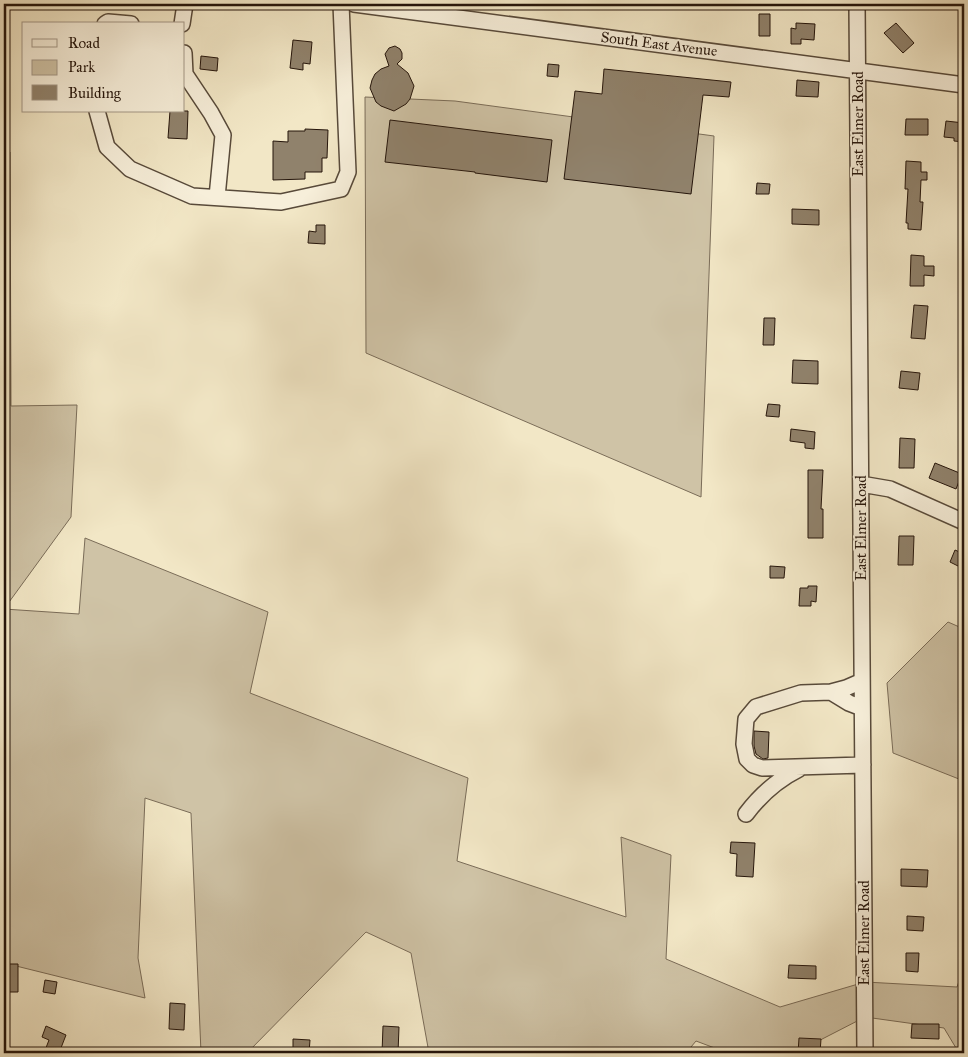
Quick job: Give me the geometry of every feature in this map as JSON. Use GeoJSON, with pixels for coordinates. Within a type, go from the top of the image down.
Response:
{"type":"FeatureCollection","features":[{"type":"Feature","properties":{"kind":"street"},"geometry":{"type":"LineString","coordinates":[[182,22],[185,4]]}},
{"type":"Feature","properties":{"kind":"street"},"geometry":{"type":"LineString","coordinates":[[97,112],[107,147],[130,169],[192,196],[281,202],[340,189],[348,172],[341,4]]}},
{"type":"Feature","properties":{"kind":"street","name":"South East Avenue"},"geometry":{"type":"LineString","coordinates":[[354,4],[964,85]]}},
{"type":"Feature","properties":{"kind":"street","name":"East Elmer Road"},"geometry":{"type":"LineString","coordinates":[[857,4],[865,1053]]}},
{"type":"Feature","properties":{"kind":"street"},"geometry":{"type":"LineString","coordinates":[[185,74],[223,135],[216,197]]}},
{"type":"Feature","properties":{"kind":"street"},"geometry":{"type":"LineString","coordinates":[[861,484],[890,489],[964,522]]}},
{"type":"Feature","properties":{"kind":"street"},"geometry":{"type":"LineString","coordinates":[[862,681],[831,692],[801,693],[756,707],[746,719],[744,744],[747,759],[752,766],[762,768],[863,765]]}},
{"type":"Feature","properties":{"kind":"street"},"geometry":{"type":"LineString","coordinates":[[831,692],[849,703],[862,708]]}},
{"type":"Feature","properties":{"kind":"street"},"geometry":{"type":"LineString","coordinates":[[746,814],[759,796],[783,778],[802,767]]}},
{"type":"Feature","properties":{"kind":"green space"},"geometry":{"type":"Polygon","coordinates":[[[365,97],[455,101],[714,136],[701,497],[366,353],[365,97]]]}},
{"type":"Feature","properties":{"kind":"green space"},"geometry":{"type":"Polygon","coordinates":[[[4,152],[10,152],[11,406],[77,405],[71,517],[4,609],[4,152]]]}},
{"type":"Feature","properties":{"kind":"green space"},"geometry":{"type":"Polygon","coordinates":[[[85,538],[268,612],[250,693],[468,778],[457,861],[626,917],[621,837],[671,855],[666,959],[780,1007],[865,982],[957,987],[964,967],[964,1053],[959,1053],[944,1028],[865,1017],[795,1053],[728,1053],[696,1041],[686,1053],[429,1053],[411,953],[366,932],[247,1053],[201,1053],[191,813],[145,798],[138,958],[145,998],[4,963],[4,609],[79,614],[85,538]]]}},
{"type":"Feature","properties":{"kind":"green space"},"geometry":{"type":"Polygon","coordinates":[[[948,622],[964,629],[964,781],[893,753],[887,683],[948,622]]]}},
{"type":"Feature","properties":{"kind":"building"},"geometry":{"type":"Polygon","coordinates":[[[759,14],[770,14],[770,36],[759,36],[759,14]]]}},
{"type":"Feature","properties":{"kind":"building"},"geometry":{"type":"Polygon","coordinates":[[[796,23],[815,24],[814,40],[801,39],[801,44],[791,44],[791,28],[796,29],[796,23]]]}},
{"type":"Feature","properties":{"kind":"building"},"geometry":{"type":"Polygon","coordinates":[[[896,23],[914,43],[903,53],[884,33],[896,23]]]}},
{"type":"Feature","properties":{"kind":"building"},"geometry":{"type":"Polygon","coordinates":[[[293,40],[312,42],[310,64],[303,63],[303,70],[290,68],[293,40]]]}},
{"type":"Feature","properties":{"kind":"building"},"geometry":{"type":"Polygon","coordinates":[[[395,46],[402,53],[402,59],[397,64],[408,73],[414,86],[410,99],[406,104],[394,111],[376,102],[370,88],[375,74],[389,66],[385,54],[389,48],[395,46]]]}},
{"type":"Feature","properties":{"kind":"building"},"geometry":{"type":"Polygon","coordinates":[[[201,56],[218,58],[217,71],[200,69],[201,56]]]}},
{"type":"Feature","properties":{"kind":"building"},"geometry":{"type":"Polygon","coordinates":[[[548,64],[559,65],[558,77],[547,76],[548,64]]]}},
{"type":"Feature","properties":{"kind":"building"},"geometry":{"type":"Polygon","coordinates":[[[604,69],[731,82],[729,97],[703,95],[691,194],[564,179],[575,91],[602,94],[604,69]]]}},
{"type":"Feature","properties":{"kind":"building"},"geometry":{"type":"Polygon","coordinates":[[[797,80],[819,82],[818,97],[796,96],[797,80]]]}},
{"type":"Feature","properties":{"kind":"building"},"geometry":{"type":"Polygon","coordinates":[[[188,111],[187,139],[168,138],[170,112],[188,111]]]}},
{"type":"Feature","properties":{"kind":"building"},"geometry":{"type":"Polygon","coordinates":[[[906,119],[928,119],[928,135],[905,135],[906,119]]]}},
{"type":"Feature","properties":{"kind":"building"},"geometry":{"type":"Polygon","coordinates":[[[390,120],[552,140],[547,182],[385,162],[390,120]]]}},
{"type":"Feature","properties":{"kind":"building"},"geometry":{"type":"Polygon","coordinates":[[[946,121],[964,123],[964,142],[944,137],[946,121]]]}},
{"type":"Feature","properties":{"kind":"building"},"geometry":{"type":"Polygon","coordinates":[[[305,129],[328,130],[327,158],[322,158],[322,172],[305,172],[305,179],[273,180],[273,141],[288,142],[288,131],[305,131],[305,129]]]}},
{"type":"Feature","properties":{"kind":"building"},"geometry":{"type":"Polygon","coordinates":[[[906,161],[921,162],[921,172],[927,172],[927,180],[921,180],[920,202],[923,202],[921,230],[908,229],[908,223],[906,223],[908,189],[905,189],[906,161]]]}},
{"type":"Feature","properties":{"kind":"building"},"geometry":{"type":"Polygon","coordinates":[[[757,183],[770,184],[769,194],[756,194],[757,183]]]}},
{"type":"Feature","properties":{"kind":"building"},"geometry":{"type":"Polygon","coordinates":[[[792,209],[819,210],[819,225],[792,224],[792,209]]]}},
{"type":"Feature","properties":{"kind":"building"},"geometry":{"type":"Polygon","coordinates":[[[316,225],[325,225],[325,244],[308,243],[309,231],[316,232],[316,225]]]}},
{"type":"Feature","properties":{"kind":"building"},"geometry":{"type":"Polygon","coordinates":[[[911,255],[924,256],[924,266],[934,266],[934,276],[924,275],[924,286],[910,286],[911,255]]]}},
{"type":"Feature","properties":{"kind":"building"},"geometry":{"type":"Polygon","coordinates":[[[914,305],[928,306],[925,339],[911,338],[914,305]]]}},
{"type":"Feature","properties":{"kind":"building"},"geometry":{"type":"Polygon","coordinates":[[[764,318],[775,318],[774,345],[763,345],[764,318]]]}},
{"type":"Feature","properties":{"kind":"building"},"geometry":{"type":"Polygon","coordinates":[[[793,360],[818,361],[818,384],[792,383],[793,360]]]}},
{"type":"Feature","properties":{"kind":"building"},"geometry":{"type":"Polygon","coordinates":[[[901,371],[920,373],[918,390],[899,388],[901,371]]]}},
{"type":"Feature","properties":{"kind":"building"},"geometry":{"type":"Polygon","coordinates":[[[768,404],[780,405],[779,417],[766,416],[768,404]]]}},
{"type":"Feature","properties":{"kind":"building"},"geometry":{"type":"Polygon","coordinates":[[[791,429],[815,432],[814,449],[805,448],[805,443],[790,441],[791,429]]]}},
{"type":"Feature","properties":{"kind":"building"},"geometry":{"type":"Polygon","coordinates":[[[900,438],[915,439],[914,468],[899,468],[900,438]]]}},
{"type":"Feature","properties":{"kind":"building"},"geometry":{"type":"Polygon","coordinates":[[[935,463],[962,474],[956,489],[929,478],[935,463]]]}},
{"type":"Feature","properties":{"kind":"building"},"geometry":{"type":"Polygon","coordinates":[[[808,470],[823,470],[821,509],[823,509],[823,538],[808,538],[808,470]]]}},
{"type":"Feature","properties":{"kind":"building"},"geometry":{"type":"Polygon","coordinates":[[[899,536],[914,536],[913,565],[898,565],[899,536]]]}},
{"type":"Feature","properties":{"kind":"building"},"geometry":{"type":"Polygon","coordinates":[[[955,550],[964,554],[964,569],[950,562],[955,550]]]}},
{"type":"Feature","properties":{"kind":"building"},"geometry":{"type":"Polygon","coordinates":[[[770,566],[785,567],[784,578],[770,578],[770,566]]]}},
{"type":"Feature","properties":{"kind":"building"},"geometry":{"type":"Polygon","coordinates":[[[808,586],[817,586],[816,602],[811,601],[811,606],[799,606],[800,588],[808,588],[808,586]]]}},
{"type":"Feature","properties":{"kind":"building"},"geometry":{"type":"Polygon","coordinates":[[[754,731],[769,732],[768,758],[763,759],[756,754],[754,731]]]}},
{"type":"Feature","properties":{"kind":"building"},"geometry":{"type":"Polygon","coordinates":[[[731,842],[755,843],[753,877],[736,876],[737,854],[730,853],[731,842]]]}},
{"type":"Feature","properties":{"kind":"building"},"geometry":{"type":"Polygon","coordinates":[[[901,869],[928,870],[927,887],[901,886],[901,869]]]}},
{"type":"Feature","properties":{"kind":"building"},"geometry":{"type":"Polygon","coordinates":[[[907,916],[924,917],[923,931],[907,930],[907,916]]]}},
{"type":"Feature","properties":{"kind":"building"},"geometry":{"type":"Polygon","coordinates":[[[906,953],[919,953],[918,972],[906,971],[906,953]]]}},
{"type":"Feature","properties":{"kind":"building"},"geometry":{"type":"Polygon","coordinates":[[[7,964],[18,964],[18,992],[7,992],[7,964]]]}},
{"type":"Feature","properties":{"kind":"building"},"geometry":{"type":"Polygon","coordinates":[[[789,965],[816,966],[816,979],[788,978],[789,965]]]}},
{"type":"Feature","properties":{"kind":"building"},"geometry":{"type":"Polygon","coordinates":[[[45,980],[57,982],[55,994],[43,992],[45,980]]]}},
{"type":"Feature","properties":{"kind":"building"},"geometry":{"type":"Polygon","coordinates":[[[170,1003],[185,1004],[184,1030],[169,1029],[170,1003]]]}},
{"type":"Feature","properties":{"kind":"building"},"geometry":{"type":"Polygon","coordinates":[[[912,1024],[939,1024],[939,1039],[911,1038],[912,1024]]]}},
{"type":"Feature","properties":{"kind":"building"},"geometry":{"type":"Polygon","coordinates":[[[46,1026],[66,1035],[59,1053],[44,1053],[49,1040],[42,1037],[46,1026]]]}},
{"type":"Feature","properties":{"kind":"building"},"geometry":{"type":"Polygon","coordinates":[[[383,1026],[399,1027],[398,1053],[382,1053],[383,1026]]]}},
{"type":"Feature","properties":{"kind":"building"},"geometry":{"type":"Polygon","coordinates":[[[799,1038],[821,1039],[820,1053],[798,1053],[799,1038]]]}},
{"type":"Feature","properties":{"kind":"building"},"geometry":{"type":"Polygon","coordinates":[[[293,1039],[310,1040],[309,1053],[293,1053],[293,1039]]]}}]}
